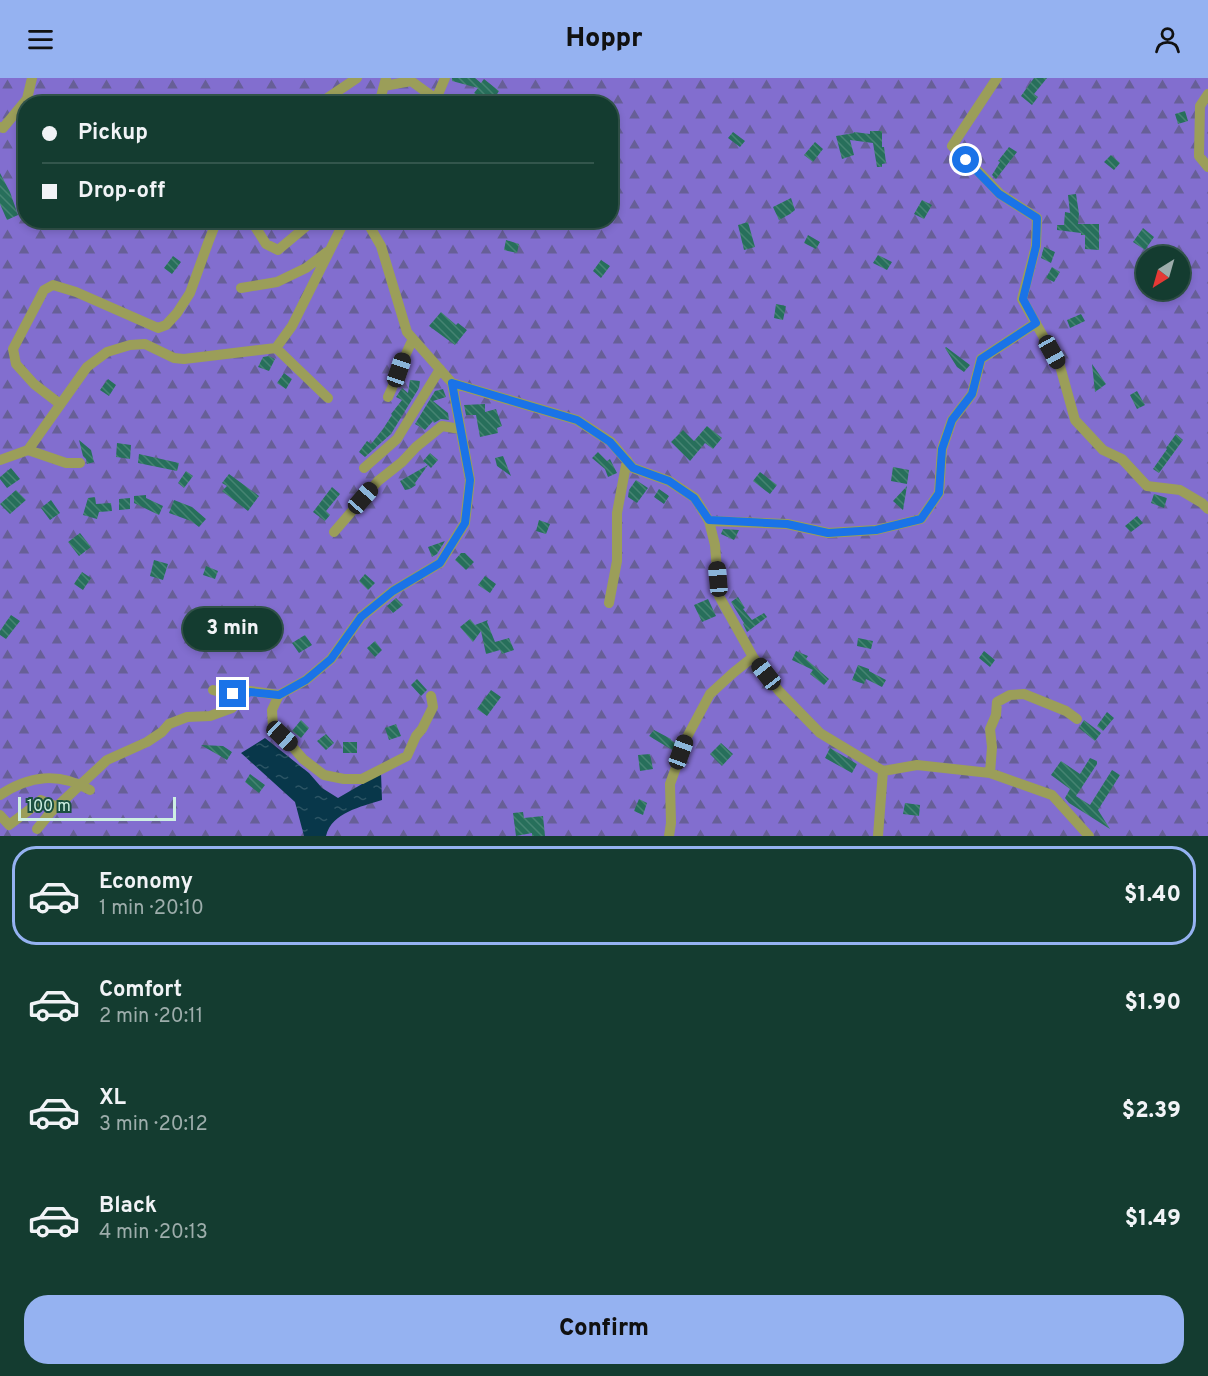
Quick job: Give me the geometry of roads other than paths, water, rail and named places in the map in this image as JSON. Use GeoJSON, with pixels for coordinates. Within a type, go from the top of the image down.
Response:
{"type":"FeatureCollection","features":[{"type":"Feature","properties":{"kind":"street"},"geometry":{"type":"LineString","coordinates":[[28,96],[32,78]]}},
{"type":"Feature","properties":{"kind":"street"},"geometry":{"type":"LineString","coordinates":[[330,96],[357,78]]}},
{"type":"Feature","properties":{"kind":"street"},"geometry":{"type":"LineString","coordinates":[[437,96],[445,78]]}},
{"type":"Feature","properties":{"kind":"street"},"geometry":{"type":"LineString","coordinates":[[997,78],[952,146],[999,194],[1037,218],[1036,246],[1023,299],[1060,366],[1075,420],[1103,450],[1122,459],[1147,486],[1180,490],[1208,509]]}},
{"type":"Feature","properties":{"kind":"street"},"geometry":{"type":"LineString","coordinates":[[385,82],[411,81],[432,96]]}},
{"type":"Feature","properties":{"kind":"street"},"geometry":{"type":"LineString","coordinates":[[1208,94],[1200,106],[1199,156],[1208,167]]}},
{"type":"Feature","properties":{"kind":"street"},"geometry":{"type":"LineString","coordinates":[[0,128],[3,128],[18,110]]}},
{"type":"Feature","properties":{"kind":"street"},"geometry":{"type":"LineString","coordinates":[[60,404],[34,384],[16,364],[13,349],[44,290],[53,285],[75,292],[158,328],[166,325],[177,313],[190,293],[214,228]]}},
{"type":"Feature","properties":{"kind":"street"},"geometry":{"type":"LineString","coordinates":[[256,228],[266,244],[278,250],[304,228]]}},
{"type":"Feature","properties":{"kind":"street"},"geometry":{"type":"LineString","coordinates":[[0,460],[28,450],[87,367],[107,352],[130,345],[145,344],[174,358],[184,359],[276,348],[292,326],[341,228]]}},
{"type":"Feature","properties":{"kind":"street"},"geometry":{"type":"LineString","coordinates":[[37,829],[51,812],[107,760],[147,742],[169,724],[187,717],[210,716],[232,708],[250,692],[279,695],[306,680],[331,659],[361,617],[393,591],[440,563],[465,523],[470,480],[452,383],[407,332],[381,246],[371,228]]}},
{"type":"Feature","properties":{"kind":"street"},"geometry":{"type":"LineString","coordinates":[[241,288],[277,282],[306,268],[330,250]]}},
{"type":"Feature","properties":{"kind":"street"},"geometry":{"type":"LineString","coordinates":[[709,520],[787,524],[828,533],[876,530],[921,519],[939,493],[942,449],[952,420],[972,394],[981,359],[1036,323]]}},
{"type":"Feature","properties":{"kind":"street"},"geometry":{"type":"LineString","coordinates":[[387,397],[413,339]]}},
{"type":"Feature","properties":{"kind":"street"},"geometry":{"type":"LineString","coordinates":[[276,348],[328,398]]}},
{"type":"Feature","properties":{"kind":"street"},"geometry":{"type":"LineString","coordinates":[[364,468],[397,439],[440,369]]}},
{"type":"Feature","properties":{"kind":"street"},"geometry":{"type":"LineString","coordinates":[[452,383],[577,420],[610,442],[633,468],[669,481],[694,498],[709,520],[715,545],[719,596],[753,657],[779,691],[820,733],[883,771],[917,765],[990,773],[1052,795],[1089,836]]}},
{"type":"Feature","properties":{"kind":"street"},"geometry":{"type":"LineString","coordinates":[[334,532],[378,480],[402,462],[416,447],[442,426],[460,429]]}},
{"type":"Feature","properties":{"kind":"street"},"geometry":{"type":"LineString","coordinates":[[28,450],[66,463],[80,463]]}},
{"type":"Feature","properties":{"kind":"street"},"geometry":{"type":"LineString","coordinates":[[609,603],[617,561],[617,513],[627,460]]}},
{"type":"Feature","properties":{"kind":"street"},"geometry":{"type":"LineString","coordinates":[[669,836],[670,784],[687,737],[710,694],[753,657]]}},
{"type":"Feature","properties":{"kind":"street"},"geometry":{"type":"LineString","coordinates":[[213,690],[244,696]]}},
{"type":"Feature","properties":{"kind":"street"},"geometry":{"type":"LineString","coordinates":[[990,773],[992,747],[990,729],[996,715],[997,702],[1010,695],[1024,694],[1066,711],[1077,718]]}},
{"type":"Feature","properties":{"kind":"street"},"geometry":{"type":"LineString","coordinates":[[279,695],[272,710],[273,728],[303,759],[324,775],[344,779],[362,779],[408,756],[416,736],[433,707],[431,696]]}},
{"type":"Feature","properties":{"kind":"street"},"geometry":{"type":"LineString","coordinates":[[878,836],[883,771]]}},
{"type":"Feature","properties":{"kind":"street"},"geometry":{"type":"LineString","coordinates":[[0,795],[44,777],[66,779],[90,790]]}},
{"type":"Feature","properties":{"kind":"street"},"geometry":{"type":"LineString","coordinates":[[0,815],[9,825],[41,800],[58,807]]}},
{"type":"Feature","properties":{"kind":"water"},"geometry":{"type":"Polygon","coordinates":[[[265,738],[309,773],[322,788],[338,798],[381,773],[382,800],[341,816],[334,821],[326,836],[304,836],[295,802],[241,753],[265,738]]]}}]}
